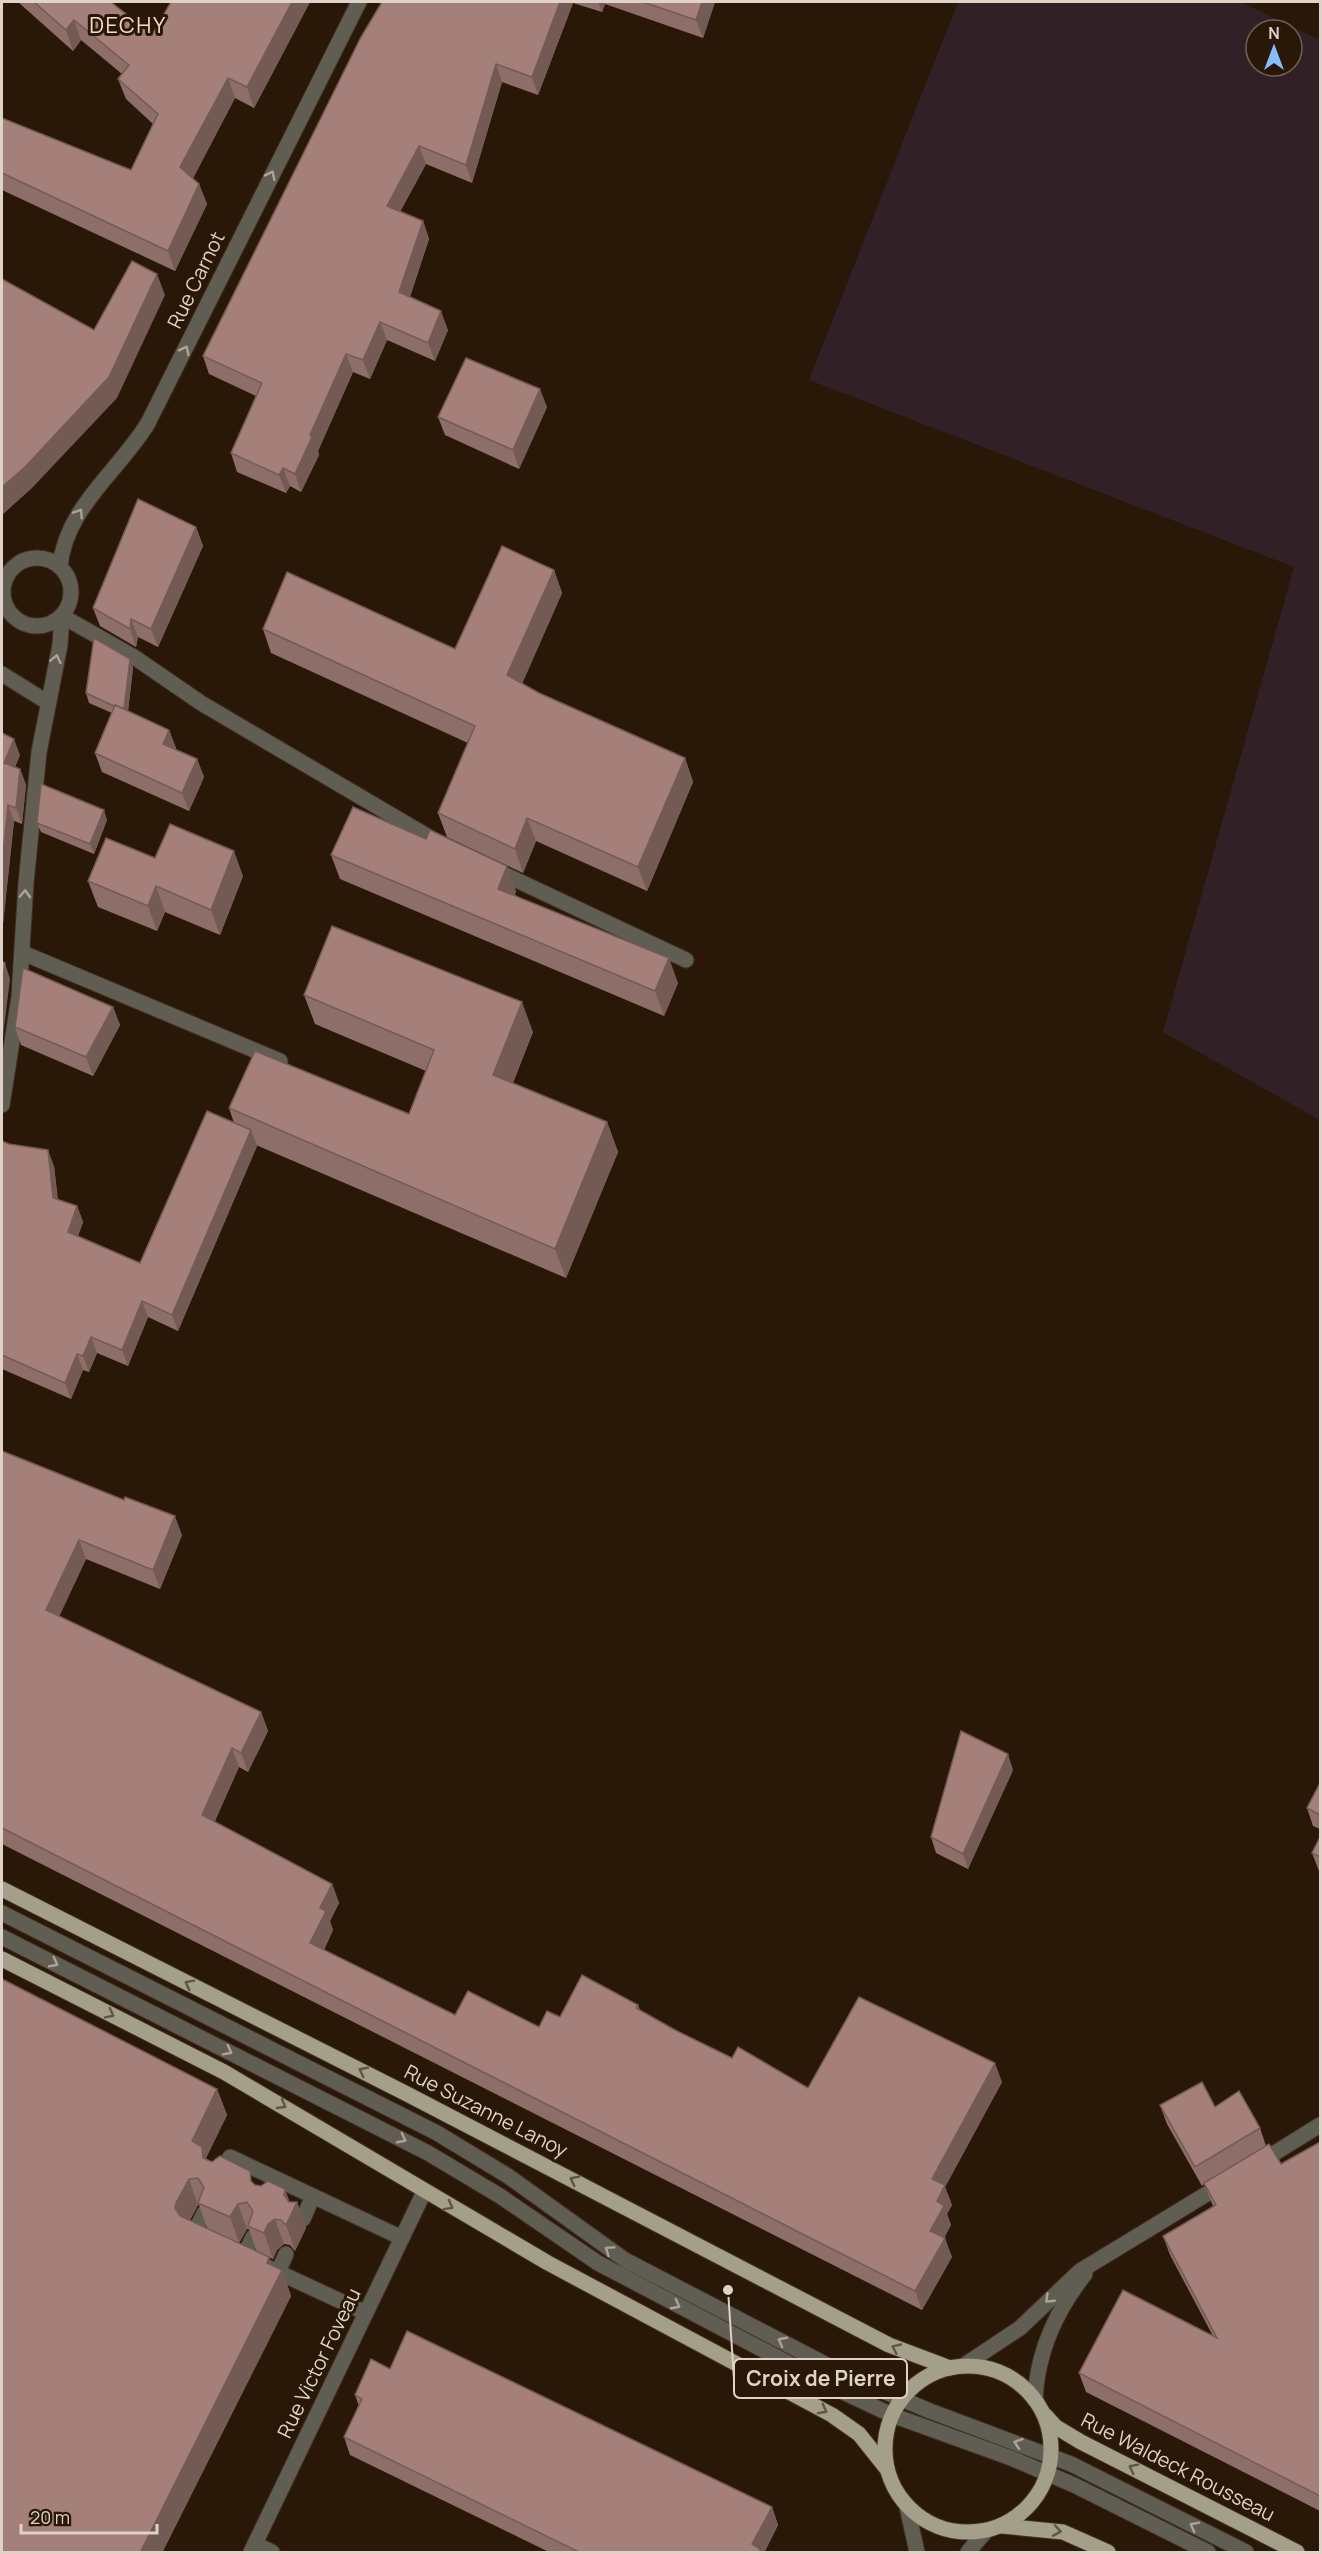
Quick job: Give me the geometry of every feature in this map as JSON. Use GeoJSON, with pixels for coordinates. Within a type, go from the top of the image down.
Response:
{"type":"FeatureCollection","features":[{"type":"Feature","properties":{"kind":"main road","name":"Rue Suzanne Lanoy"},"geometry":{"type":"LineString","coordinates":[[2,1889],[407,2094],[889,2345],[956,2367],[997,2372],[1018,2383],[1035,2400],[1044,2415]]}},
{"type":"Feature","properties":{"kind":"main road"},"geometry":{"type":"LineString","coordinates":[[2,1959],[224,2072],[424,2192],[622,2304],[832,2415],[859,2434],[887,2469],[895,2489],[908,2507],[924,2520],[944,2529],[965,2532],[986,2531],[1002,2526],[1020,2515],[1034,2501],[1048,2473],[1051,2455],[1050,2435],[1044,2415]]}},
{"type":"Feature","properties":{"kind":"main road"},"geometry":{"type":"LineString","coordinates":[[887,2469],[886,2436],[892,2415],[902,2399],[918,2383],[956,2367]]}},
{"type":"Feature","properties":{"kind":"main road","name":"Rue Waldeck Rousseau"},"geometry":{"type":"LineString","coordinates":[[1044,2415],[1056,2427],[1081,2442],[1297,2553]]}},
{"type":"Feature","properties":{"kind":"main road"},"geometry":{"type":"LineString","coordinates":[[1002,2526],[1063,2532],[1108,2553]]}},
{"type":"Feature","properties":{"kind":"street","name":"Rue Carnot"},"geometry":{"type":"LineString","coordinates":[[60,567],[67,536],[80,512],[136,442],[148,423],[359,2]]}},
{"type":"Feature","properties":{"kind":"street"},"geometry":{"type":"LineString","coordinates":[[2,1105],[13,1042],[23,952],[26,883],[39,752],[60,645],[62,616],[70,602],[71,591],[67,576],[60,567],[41,558],[20,563],[6,578],[2,599],[14,617],[28,625],[44,626],[62,616]]}},
{"type":"Feature","properties":{"kind":"street"},"geometry":{"type":"LineString","coordinates":[[62,616],[134,657],[201,703],[431,840],[462,855]]}},
{"type":"Feature","properties":{"kind":"street"},"geometry":{"type":"LineString","coordinates":[[2,674],[47,702]]}},
{"type":"Feature","properties":{"kind":"street"},"geometry":{"type":"LineString","coordinates":[[484,865],[686,960]]}},
{"type":"Feature","properties":{"kind":"street"},"geometry":{"type":"LineString","coordinates":[[23,952],[297,1068]]}},
{"type":"Feature","properties":{"kind":"street"},"geometry":{"type":"LineString","coordinates":[[2,1913],[437,2133],[508,2176],[625,2260],[850,2377],[1051,2455],[1246,2553]]}},
{"type":"Feature","properties":{"kind":"street"},"geometry":{"type":"LineString","coordinates":[[2,1937],[417,2148],[464,2174],[627,2279],[892,2415],[1048,2473],[1208,2553]]}},
{"type":"Feature","properties":{"kind":"street"},"geometry":{"type":"LineString","coordinates":[[956,2367],[1020,2328],[1069,2279],[1320,2125]]}},
{"type":"Feature","properties":{"kind":"street"},"geometry":{"type":"LineString","coordinates":[[220,2178],[230,2157],[402,2238]]}},
{"type":"Feature","properties":{"kind":"street"},"geometry":{"type":"LineString","coordinates":[[273,2195],[279,2180]]}},
{"type":"Feature","properties":{"kind":"street","name":"Rue Victor Foveau"},"geometry":{"type":"LineString","coordinates":[[253,2548],[424,2192]]}},
{"type":"Feature","properties":{"kind":"street"},"geometry":{"type":"LineString","coordinates":[[303,2219],[313,2196]]}},
{"type":"Feature","properties":{"kind":"street"},"geometry":{"type":"LineString","coordinates":[[204,2213],[194,2232],[214,2242]]}},
{"type":"Feature","properties":{"kind":"street"},"geometry":{"type":"LineString","coordinates":[[253,2237],[239,2254],[366,2313]]}},
{"type":"Feature","properties":{"kind":"street"},"geometry":{"type":"LineString","coordinates":[[278,2272],[286,2254]]}},
{"type":"Feature","properties":{"kind":"street"},"geometry":{"type":"LineString","coordinates":[[1035,2400],[1038,2360],[1049,2331],[1074,2288],[1095,2264]]}},
{"type":"Feature","properties":{"kind":"street"},"geometry":{"type":"LineString","coordinates":[[908,2507],[917,2553]]}},
{"type":"Feature","properties":{"kind":"street"},"geometry":{"type":"LineString","coordinates":[[968,2553],[986,2531]]}},
{"type":"Feature","properties":{"kind":"street"},"geometry":{"type":"LineString","coordinates":[[253,2548],[272,2553]]}},
{"type":"Feature","properties":{"kind":"shaded area"},"geometry":{"type":"Polygon","coordinates":[[[958,2],[1241,2],[1274,18],[1244,18],[1244,78],[1304,78],[1304,32],[1320,40],[1320,1120],[1163,1032],[1294,567],[809,380],[958,2]]]}},
{"type":"Feature","properties":{"kind":"building"},"geometry":{"type":"Polygon","coordinates":[[[34,2],[111,2],[152,35],[171,2],[292,2],[247,87],[228,78],[180,167],[199,184],[168,251],[2,173],[2,118],[131,170],[158,114],[118,79],[129,65],[74,20],[66,30],[34,2]]]}},
{"type":"Feature","properties":{"kind":"building"},"geometry":{"type":"Polygon","coordinates":[[[382,2],[560,2],[532,77],[496,64],[466,165],[419,146],[387,206],[423,221],[399,292],[441,311],[428,343],[380,322],[363,360],[346,354],[295,474],[283,468],[279,475],[231,453],[262,383],[203,356],[361,37],[382,2]]]}},
{"type":"Feature","properties":{"kind":"building"},"geometry":{"type":"Polygon","coordinates":[[[643,2],[702,2],[696,20],[643,2]]]}},
{"type":"Feature","properties":{"kind":"building"},"geometry":{"type":"Polygon","coordinates":[[[132,261],[157,274],[109,377],[25,467],[2,487],[2,279],[94,330],[132,261]]]}},
{"type":"Feature","properties":{"kind":"building"},"geometry":{"type":"Polygon","coordinates":[[[466,358],[540,389],[513,450],[438,417],[466,358]]]}},
{"type":"Feature","properties":{"kind":"building"},"geometry":{"type":"Polygon","coordinates":[[[138,499],[196,527],[151,629],[131,619],[130,629],[93,608],[138,499]]]}},
{"type":"Feature","properties":{"kind":"building"},"geometry":{"type":"Polygon","coordinates":[[[502,546],[554,570],[507,675],[539,693],[685,758],[638,867],[527,818],[515,849],[438,813],[475,726],[263,629],[287,572],[455,649],[502,546]]]}},
{"type":"Feature","properties":{"kind":"building"},"geometry":{"type":"Polygon","coordinates":[[[94,638],[130,659],[124,709],[86,693],[94,638]]]}},
{"type":"Feature","properties":{"kind":"building"},"geometry":{"type":"Polygon","coordinates":[[[115,705],[169,730],[163,744],[197,759],[182,793],[95,753],[115,705]]]}},
{"type":"Feature","properties":{"kind":"building"},"geometry":{"type":"Polygon","coordinates":[[[2,733],[14,739],[4,763],[20,769],[16,808],[8,805],[2,865],[2,733]]]}},
{"type":"Feature","properties":{"kind":"building"},"geometry":{"type":"Polygon","coordinates":[[[41,784],[104,810],[90,844],[37,823],[41,784]]]}},
{"type":"Feature","properties":{"kind":"building"},"geometry":{"type":"Polygon","coordinates":[[[353,807],[426,839],[430,830],[507,866],[498,889],[669,958],[655,991],[331,855],[353,807]]]}},
{"type":"Feature","properties":{"kind":"building"},"geometry":{"type":"Polygon","coordinates":[[[170,824],[234,851],[211,910],[156,886],[148,906],[88,881],[106,838],[155,858],[170,824]]]}},
{"type":"Feature","properties":{"kind":"building"},"geometry":{"type":"Polygon","coordinates":[[[332,926],[522,1002],[493,1075],[607,1122],[555,1249],[229,1108],[255,1051],[409,1114],[434,1050],[304,995],[332,926]]]}},
{"type":"Feature","properties":{"kind":"building"},"geometry":{"type":"Polygon","coordinates":[[[2,961],[5,963],[2,986],[2,961]]]}},
{"type":"Feature","properties":{"kind":"building"},"geometry":{"type":"Polygon","coordinates":[[[23,968],[113,1007],[86,1057],[15,1027],[23,968]]]}},
{"type":"Feature","properties":{"kind":"building"},"geometry":{"type":"Polygon","coordinates":[[[207,1111],[251,1130],[172,1315],[142,1301],[122,1350],[91,1337],[83,1356],[77,1354],[65,1383],[2,1355],[2,1141],[48,1150],[53,1198],[77,1206],[68,1232],[140,1263],[207,1111]]]}},
{"type":"Feature","properties":{"kind":"building"},"geometry":{"type":"Polygon","coordinates":[[[2,1451],[124,1500],[125,1497],[175,1516],[153,1570],[79,1540],[46,1610],[261,1712],[241,1753],[232,1748],[202,1815],[332,1884],[320,1908],[326,1911],[310,1943],[455,2015],[468,1991],[539,2027],[547,2011],[560,2017],[582,1975],[638,2005],[636,2008],[675,2030],[732,2058],[738,2047],[808,2088],[859,1997],[995,2063],[932,2179],[945,2185],[937,2201],[944,2206],[930,2231],[945,2238],[915,2291],[2,1828],[2,1451]]]}},
{"type":"Feature","properties":{"kind":"building"},"geometry":{"type":"Polygon","coordinates":[[[961,1731],[1008,1754],[963,1854],[931,1837],[961,1731]]]}},
{"type":"Feature","properties":{"kind":"building"},"geometry":{"type":"Polygon","coordinates":[[[1320,1783],[1320,1815],[1307,1808],[1320,1783]]]}},
{"type":"Feature","properties":{"kind":"building"},"geometry":{"type":"Polygon","coordinates":[[[1320,1837],[1320,1857],[1312,1853],[1320,1837]]]}},
{"type":"Feature","properties":{"kind":"building"},"geometry":{"type":"Polygon","coordinates":[[[2,1979],[217,2089],[192,2141],[202,2147],[203,2158],[212,2162],[220,2156],[250,2171],[251,2181],[255,2185],[261,2186],[268,2181],[285,2189],[284,2195],[289,2202],[297,2202],[286,2225],[281,2220],[275,2219],[268,2224],[264,2233],[248,2226],[253,2211],[247,2202],[238,2204],[230,2217],[198,2203],[204,2187],[198,2178],[189,2179],[176,2203],[175,2208],[180,2216],[269,2257],[267,2263],[282,2270],[140,2553],[2,2553],[2,1979]]]}},
{"type":"Feature","properties":{"kind":"building"},"geometry":{"type":"Polygon","coordinates":[[[1202,2082],[1215,2107],[1239,2091],[1260,2128],[1195,2167],[1160,2105],[1202,2082]]]}},
{"type":"Feature","properties":{"kind":"building"},"geometry":{"type":"Polygon","coordinates":[[[1320,2142],[1320,2496],[1079,2373],[1123,2290],[1217,2338],[1163,2236],[1216,2205],[1204,2183],[1269,2144],[1281,2164],[1320,2142]]]}},
{"type":"Feature","properties":{"kind":"building"},"geometry":{"type":"Polygon","coordinates":[[[407,2331],[772,2507],[752,2544],[760,2549],[759,2553],[581,2553],[344,2437],[362,2399],[355,2395],[371,2359],[390,2369],[407,2331]]]}},
{"type":"Feature","properties":{"kind":"place","name":"Croix de Pierre"},"geometry":{"type":"Point","coordinates":[728,2290]}},
{"type":"Feature","properties":{"kind":"district","name":"DECHY"},"geometry":{"type":"Point","coordinates":[128,25]}}]}
